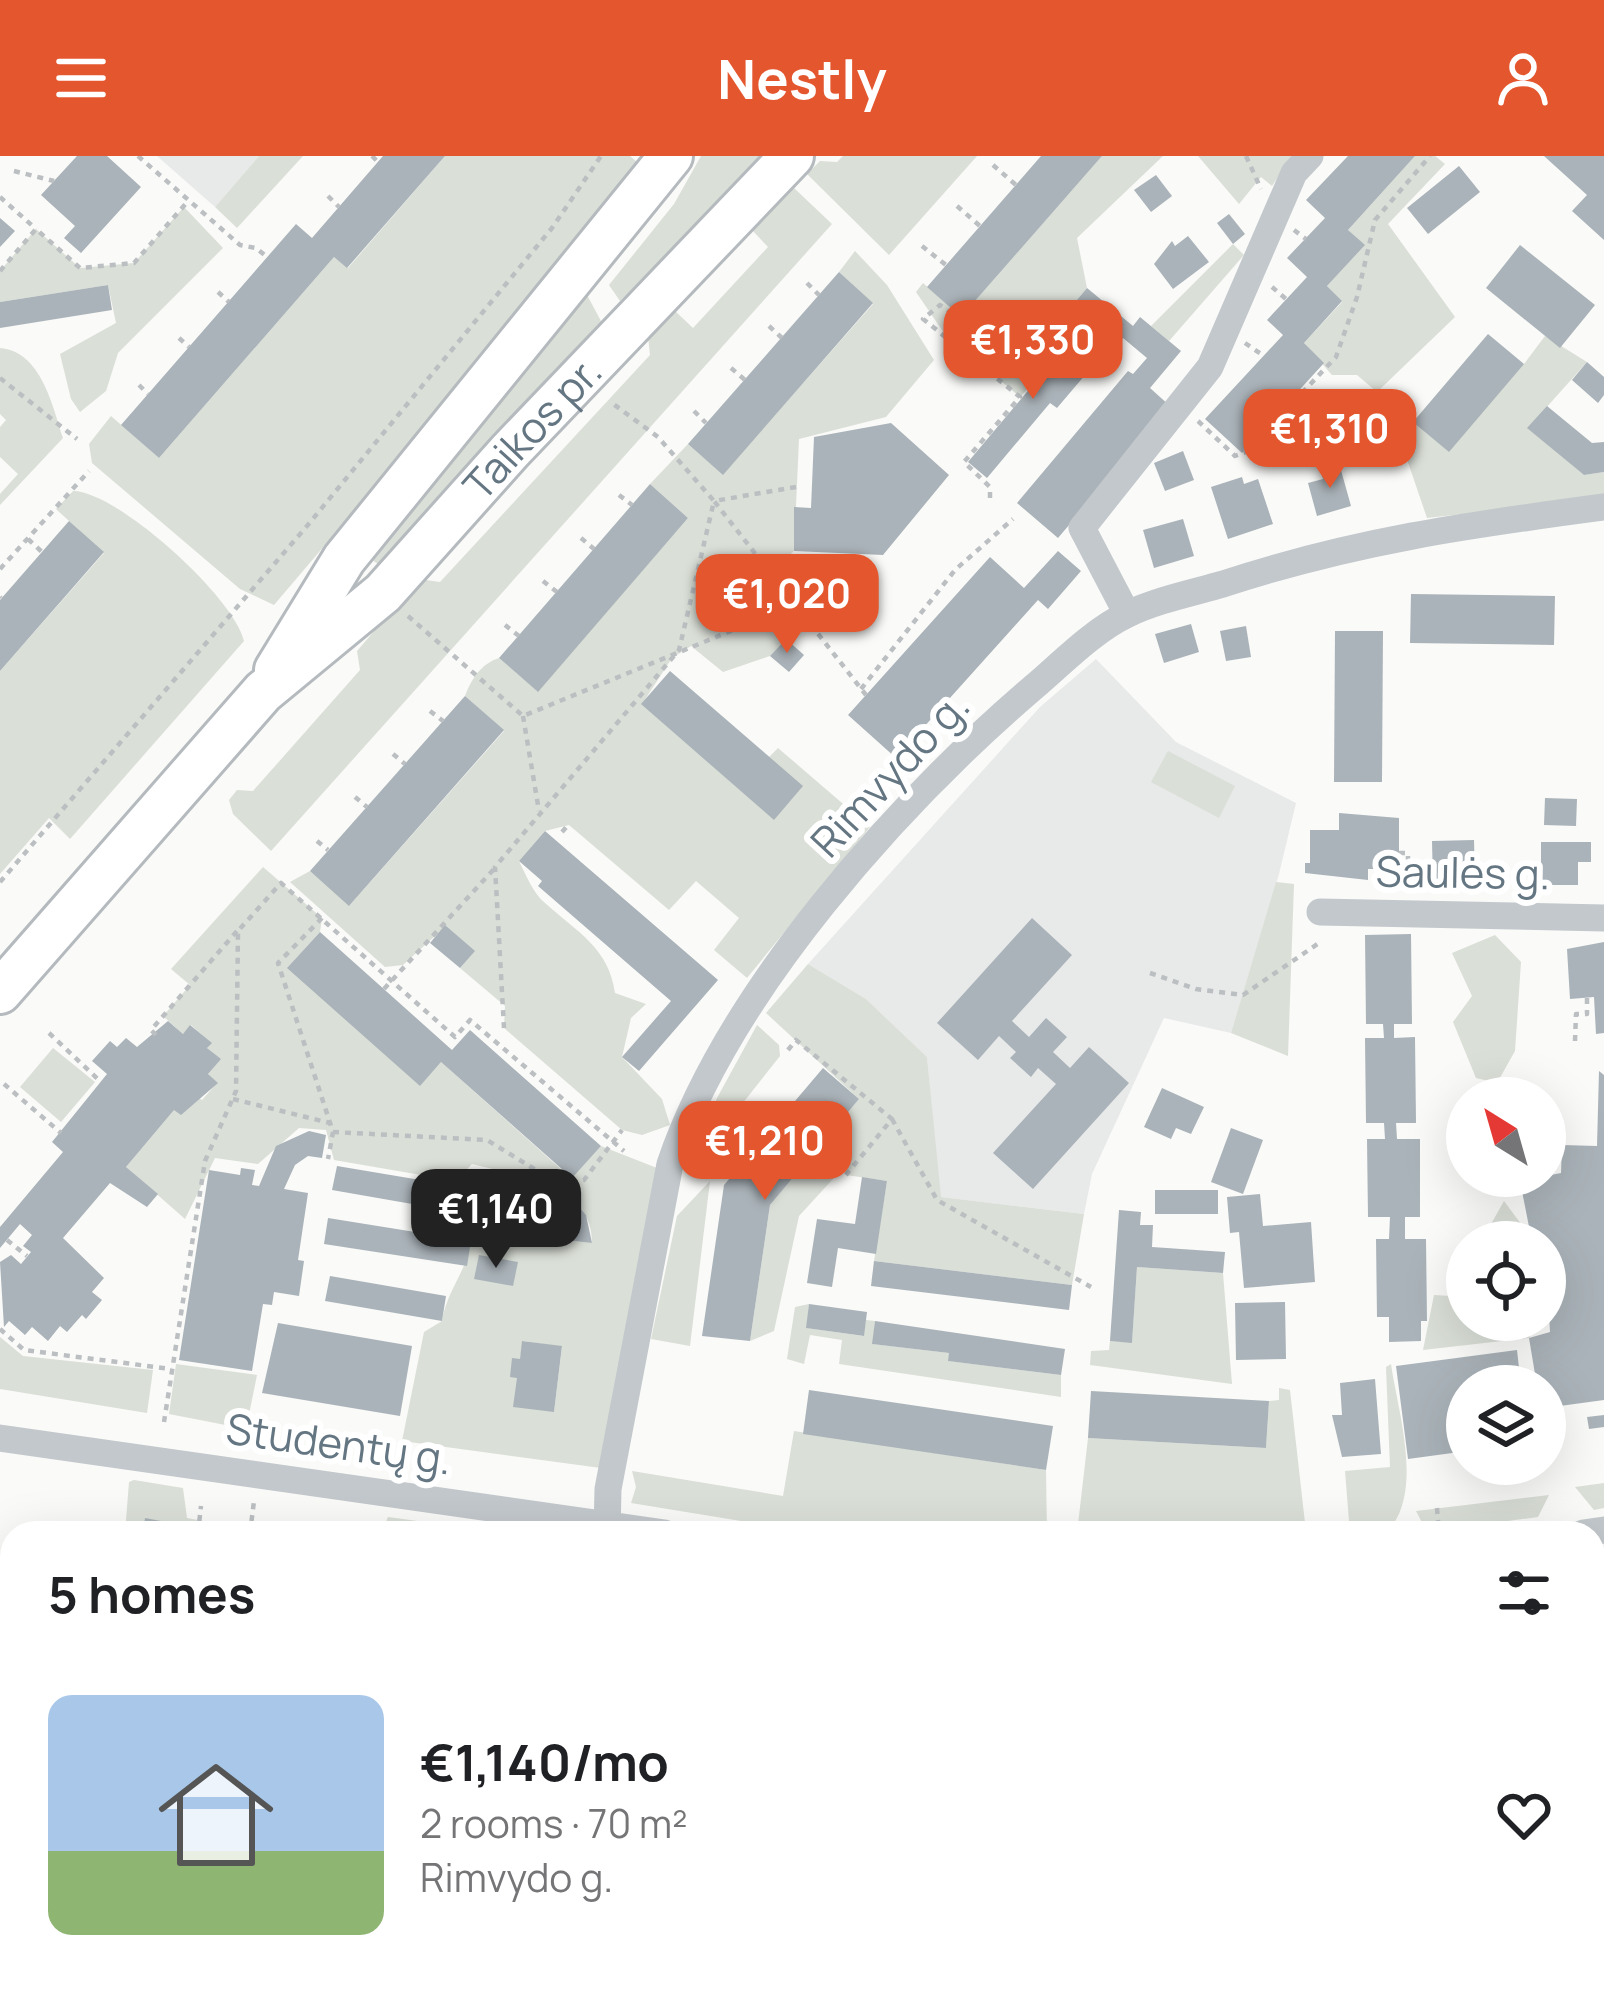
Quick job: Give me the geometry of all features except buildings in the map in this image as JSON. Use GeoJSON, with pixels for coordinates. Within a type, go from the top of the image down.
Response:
{"type":"FeatureCollection","features":[{"type":"Feature","properties":{"kind":"main road","name":"Taikos pr."},"geometry":{"type":"LineString","coordinates":[[263,692],[344,559],[671,156]]}},
{"type":"Feature","properties":{"kind":"main road","name":"Taikos pr."},"geometry":{"type":"LineString","coordinates":[[0,992],[263,692],[383,593],[792,156]]}},
{"type":"Feature","properties":{"kind":"main road"},"geometry":{"type":"LineString","coordinates":[[584,267],[606,304],[629,327]]}},
{"type":"Feature","properties":{"kind":"street"},"geometry":{"type":"LineString","coordinates":[[1310,156],[1294,173],[1210,367],[1082,528],[1127,614],[1322,552],[1414,531],[1604,507]]}},
{"type":"Feature","properties":{"kind":"street","name":"Rimvydo g."},"geometry":{"type":"LineString","coordinates":[[608,1521],[608,1489],[670,1164],[689,1115],[747,1007],[919,796],[990,724],[1127,614]]}},
{"type":"Feature","properties":{"kind":"street","name":"Saulės g."},"geometry":{"type":"LineString","coordinates":[[1320,912],[1604,918]]}},
{"type":"Feature","properties":{"kind":"street","name":"Studentų g."},"geometry":{"type":"LineString","coordinates":[[0,1438],[555,1521]]}},
{"type":"Feature","properties":{"kind":"path"},"geometry":{"type":"LineString","coordinates":[[138,156],[240,245],[256,248],[267,257]]}},
{"type":"Feature","properties":{"kind":"path"},"geometry":{"type":"LineString","coordinates":[[372,156],[378,162]]}},
{"type":"Feature","properties":{"kind":"path"},"geometry":{"type":"LineString","coordinates":[[0,882],[307,526],[553,228],[602,156]]}},
{"type":"Feature","properties":{"kind":"path"},"geometry":{"type":"LineString","coordinates":[[1180,405],[1235,456],[1246,452],[1336,357],[1358,297],[1375,220],[1430,156]]}},
{"type":"Feature","properties":{"kind":"path"},"geometry":{"type":"LineString","coordinates":[[993,165],[1016,184]]}},
{"type":"Feature","properties":{"kind":"path"},"geometry":{"type":"LineString","coordinates":[[14,171],[54,181]]}},
{"type":"Feature","properties":{"kind":"path"},"geometry":{"type":"LineString","coordinates":[[0,196],[80,268],[134,263],[189,200]]}},
{"type":"Feature","properties":{"kind":"path"},"geometry":{"type":"LineString","coordinates":[[328,196],[339,207]]}},
{"type":"Feature","properties":{"kind":"path"},"geometry":{"type":"LineString","coordinates":[[957,206],[980,226]]}},
{"type":"Feature","properties":{"kind":"path"},"geometry":{"type":"LineString","coordinates":[[0,271],[36,229]]}},
{"type":"Feature","properties":{"kind":"path"},"geometry":{"type":"LineString","coordinates":[[922,246],[946,265]]}},
{"type":"Feature","properties":{"kind":"path"},"geometry":{"type":"LineString","coordinates":[[1263,280],[1286,299]]}},
{"type":"Feature","properties":{"kind":"path"},"geometry":{"type":"LineString","coordinates":[[807,283],[819,295]]}},
{"type":"Feature","properties":{"kind":"path"},"geometry":{"type":"LineString","coordinates":[[218,292],[229,302]]}},
{"type":"Feature","properties":{"kind":"path"},"geometry":{"type":"LineString","coordinates":[[990,498],[990,487],[964,462],[1020,397],[922,320],[940,305],[975,330],[1060,320],[1079,329]]}},
{"type":"Feature","properties":{"kind":"path"},"geometry":{"type":"LineString","coordinates":[[769,326],[782,338]]}},
{"type":"Feature","properties":{"kind":"path"},"geometry":{"type":"LineString","coordinates":[[179,338],[189,347]]}},
{"type":"Feature","properties":{"kind":"path"},"geometry":{"type":"LineString","coordinates":[[731,368],[745,380]]}},
{"type":"Feature","properties":{"kind":"path"},"geometry":{"type":"LineString","coordinates":[[0,378],[77,439]]}},
{"type":"Feature","properties":{"kind":"path"},"geometry":{"type":"LineString","coordinates":[[139,385],[148,394]]}},
{"type":"Feature","properties":{"kind":"path"},"geometry":{"type":"LineString","coordinates":[[611,403],[658,437],[714,500],[791,607],[864,692],[956,570],[1013,520]]}},
{"type":"Feature","properties":{"kind":"path"},"geometry":{"type":"LineString","coordinates":[[694,411],[706,423]]}},
{"type":"Feature","properties":{"kind":"path"},"geometry":{"type":"LineString","coordinates":[[0,568],[89,471]]}},
{"type":"Feature","properties":{"kind":"path"},"geometry":{"type":"LineString","coordinates":[[714,500],[796,487]]}},
{"type":"Feature","properties":{"kind":"path"},"geometry":{"type":"LineString","coordinates":[[619,495],[632,505]]}},
{"type":"Feature","properties":{"kind":"path"},"geometry":{"type":"LineString","coordinates":[[384,989],[495,867],[679,650],[714,500]]}},
{"type":"Feature","properties":{"kind":"path"},"geometry":{"type":"LineString","coordinates":[[581,538],[594,549]]}},
{"type":"Feature","properties":{"kind":"path"},"geometry":{"type":"LineString","coordinates":[[28,539],[42,552]]}},
{"type":"Feature","properties":{"kind":"path"},"geometry":{"type":"LineString","coordinates":[[543,581],[557,592]]}},
{"type":"Feature","properties":{"kind":"path"},"geometry":{"type":"LineString","coordinates":[[524,716],[791,607],[824,586]]}},
{"type":"Feature","properties":{"kind":"path"},"geometry":{"type":"LineString","coordinates":[[383,593],[524,716],[539,814]]}},
{"type":"Feature","properties":{"kind":"path"},"geometry":{"type":"LineString","coordinates":[[505,625],[519,636]]}},
{"type":"Feature","properties":{"kind":"path"},"geometry":{"type":"LineString","coordinates":[[430,711],[442,721]]}},
{"type":"Feature","properties":{"kind":"path"},"geometry":{"type":"LineString","coordinates":[[393,754],[405,764]]}},
{"type":"Feature","properties":{"kind":"path"},"geometry":{"type":"LineString","coordinates":[[355,797],[367,807]]}},
{"type":"Feature","properties":{"kind":"path"},"geometry":{"type":"LineString","coordinates":[[562,832],[569,824]]}},
{"type":"Feature","properties":{"kind":"path"},"geometry":{"type":"LineString","coordinates":[[317,841],[328,850]]}},
{"type":"Feature","properties":{"kind":"path"},"geometry":{"type":"LineString","coordinates":[[1399,853],[1408,853],[1407,914]]}},
{"type":"Feature","properties":{"kind":"path"},"geometry":{"type":"LineString","coordinates":[[495,867],[504,1028]]}},
{"type":"Feature","properties":{"kind":"path"},"geometry":{"type":"LineString","coordinates":[[157,1035],[151,1030],[281,883],[455,1037],[470,1020],[624,1151]]}},
{"type":"Feature","properties":{"kind":"path"},"geometry":{"type":"LineString","coordinates":[[322,918],[278,963],[333,1132],[328,1159]]}},
{"type":"Feature","properties":{"kind":"path"},"geometry":{"type":"LineString","coordinates":[[164,1422],[206,1161],[232,1099],[239,1028],[238,931]]}},
{"type":"Feature","properties":{"kind":"path"},"geometry":{"type":"LineString","coordinates":[[1150,973],[1196,989],[1243,995],[1319,943]]}},
{"type":"Feature","properties":{"kind":"path"},"geometry":{"type":"LineString","coordinates":[[1575,1041],[1576,1014],[1588,1014],[1587,998]]}},
{"type":"Feature","properties":{"kind":"path"},"geometry":{"type":"LineString","coordinates":[[430,1030],[438,1022]]}},
{"type":"Feature","properties":{"kind":"path"},"geometry":{"type":"LineString","coordinates":[[49,1033],[100,1082]]}},
{"type":"Feature","properties":{"kind":"path"},"geometry":{"type":"LineString","coordinates":[[788,1050],[796,1040],[892,1119],[937,1200],[1091,1287]]}},
{"type":"Feature","properties":{"kind":"path"},"geometry":{"type":"LineString","coordinates":[[4,1084],[61,1133]]}},
{"type":"Feature","properties":{"kind":"path"},"geometry":{"type":"LineString","coordinates":[[232,1099],[330,1123]]}},
{"type":"Feature","properties":{"kind":"path"},"geometry":{"type":"LineString","coordinates":[[846,1175],[892,1119]]}},
{"type":"Feature","properties":{"kind":"path"},"geometry":{"type":"LineString","coordinates":[[333,1132],[487,1140],[562,1186],[584,1180],[622,1130]]}},
{"type":"Feature","properties":{"kind":"path"},"geometry":{"type":"LineString","coordinates":[[0,1249],[9,1241],[27,1256]]}},
{"type":"Feature","properties":{"kind":"path"},"geometry":{"type":"LineString","coordinates":[[0,1329],[24,1350],[172,1369]]}},
{"type":"Feature","properties":{"kind":"path"},"geometry":{"type":"LineString","coordinates":[[199,1521],[201,1506]]}},
{"type":"Feature","properties":{"kind":"path"},"geometry":{"type":"LineString","coordinates":[[1437,1508],[1438,1521]]}},
{"type":"Feature","properties":{"kind":"path"},"geometry":{"type":"LineString","coordinates":[[252,1521],[253,1515]]}},
{"type":"Feature","properties":{"kind":"shaded area"},"geometry":{"type":"Polygon","coordinates":[[[157,156],[259,156],[215,207],[157,156]]]}},
{"type":"Feature","properties":{"kind":"shaded area"},"geometry":{"type":"Polygon","coordinates":[[[259,156],[303,156],[237,228],[215,207],[259,156]]]}},
{"type":"Feature","properties":{"kind":"shaded area"},"geometry":{"type":"Polygon","coordinates":[[[445,156],[630,156],[637,162],[434,417],[274,605],[240,589],[92,463],[89,444],[111,416],[159,458],[334,257],[348,268],[445,156]]]}},
{"type":"Feature","properties":{"kind":"shaded area"},"geometry":{"type":"Polygon","coordinates":[[[701,156],[763,156],[620,301],[609,285],[674,204],[701,156]]]}},
{"type":"Feature","properties":{"kind":"shaded area"},"geometry":{"type":"Polygon","coordinates":[[[843,156],[977,156],[889,255],[807,174],[820,161],[837,162],[843,156]]]}},
{"type":"Feature","properties":{"kind":"shaded area"},"geometry":{"type":"Polygon","coordinates":[[[1102,156],[1163,156],[1077,238],[1087,288],[1031,354],[1047,368],[1020,397],[944,333],[916,292],[923,283],[961,317],[1102,156]]]}},
{"type":"Feature","properties":{"kind":"shaded area"},"geometry":{"type":"Polygon","coordinates":[[[1198,156],[1292,156],[1272,186],[1261,177],[1239,204],[1198,156]]]}},
{"type":"Feature","properties":{"kind":"shaded area"},"geometry":{"type":"Polygon","coordinates":[[[1415,156],[1435,156],[1445,164],[1388,224],[1455,317],[1377,392],[1357,375],[1332,375],[1304,343],[1342,302],[1327,286],[1364,246],[1348,230],[1415,156]]]}},
{"type":"Feature","properties":{"kind":"shaded area"},"geometry":{"type":"Polygon","coordinates":[[[794,188],[832,224],[271,851],[233,814],[229,800],[237,790],[253,791],[360,670],[357,651],[419,579],[440,582],[650,355],[648,336],[674,310],[693,328],[768,247],[752,230],[794,188]]]}},
{"type":"Feature","properties":{"kind":"shaded area"},"geometry":{"type":"Polygon","coordinates":[[[184,207],[223,248],[118,353],[106,391],[80,412],[71,399],[60,354],[116,323],[108,285],[0,302],[0,271],[36,229],[80,268],[134,263],[184,207]]]}},
{"type":"Feature","properties":{"kind":"shaded area"},"geometry":{"type":"Polygon","coordinates":[[[1233,244],[1244,255],[1169,341],[1151,326],[1233,244]]]}},
{"type":"Feature","properties":{"kind":"shaded area"},"geometry":{"type":"Polygon","coordinates":[[[855,251],[887,285],[934,360],[886,417],[799,439],[794,551],[768,575],[783,609],[786,639],[770,656],[723,672],[691,646],[672,658],[642,704],[769,757],[778,748],[870,827],[747,978],[714,950],[739,918],[696,881],[669,910],[569,825],[545,831],[519,861],[541,899],[599,952],[615,993],[646,1004],[631,1018],[622,1057],[662,1099],[670,1125],[642,1135],[622,1130],[504,1028],[505,1006],[460,968],[474,951],[446,926],[403,965],[385,967],[290,882],[310,871],[350,905],[504,731],[465,696],[478,672],[499,658],[537,691],[688,518],[650,484],[688,444],[723,474],[873,304],[839,272],[855,251]]]}},
{"type":"Feature","properties":{"kind":"shaded area"},"geometry":{"type":"Polygon","coordinates":[[[586,293],[602,323],[379,565],[371,559],[586,293]]]}},
{"type":"Feature","properties":{"kind":"shaded area"},"geometry":{"type":"Polygon","coordinates":[[[1545,336],[1587,362],[1528,428],[1584,475],[1604,472],[1604,498],[1427,518],[1399,436],[1413,422],[1524,364],[1545,336]]]}},
{"type":"Feature","properties":{"kind":"shaded area"},"geometry":{"type":"Polygon","coordinates":[[[0,348],[14,351],[35,370],[63,438],[0,505],[0,494],[18,474],[0,457],[0,427],[6,420],[0,414],[0,348]]]}},
{"type":"Feature","properties":{"kind":"shaded area"},"geometry":{"type":"Polygon","coordinates":[[[73,491],[117,508],[172,550],[220,599],[244,641],[70,839],[49,818],[0,874],[0,671],[104,553],[56,509],[73,491]]]}},
{"type":"Feature","properties":{"kind":"shaded area"},"geometry":{"type":"Polygon","coordinates":[[[1096,659],[1176,742],[1296,803],[1279,874],[1231,1033],[1164,1018],[1092,1174],[1084,1214],[940,1197],[927,1057],[866,999],[808,964],[1040,707],[1096,659]]]}},
{"type":"Feature","properties":{"kind":"shaded area"},"geometry":{"type":"Polygon","coordinates":[[[1168,751],[1235,786],[1219,818],[1151,782],[1168,751]]]}},
{"type":"Feature","properties":{"kind":"shaded area"},"geometry":{"type":"Polygon","coordinates":[[[263,867],[322,918],[320,932],[288,967],[420,1085],[441,1062],[571,1178],[601,1146],[662,1170],[601,1468],[402,1441],[424,1332],[442,1321],[469,1252],[471,1241],[449,1237],[466,1215],[592,1243],[588,1219],[567,1197],[534,1185],[533,1179],[472,1164],[456,1181],[334,1160],[326,1130],[299,1128],[258,1164],[215,1158],[185,1219],[126,1167],[174,1110],[196,1096],[202,1100],[217,1083],[208,1074],[220,1059],[207,1048],[211,1043],[191,1025],[183,1034],[163,1016],[190,985],[171,969],[263,867]],[[523,1341],[517,1378],[554,1412],[562,1347],[523,1341]]]}},
{"type":"Feature","properties":{"kind":"shaded area"},"geometry":{"type":"Polygon","coordinates":[[[1276,882],[1294,884],[1288,1056],[1231,1033],[1276,882]]]}},
{"type":"Feature","properties":{"kind":"shaded area"},"geometry":{"type":"Polygon","coordinates":[[[1495,935],[1521,962],[1515,1051],[1500,1077],[1476,1077],[1453,1022],[1472,996],[1452,953],[1495,935]]]}},
{"type":"Feature","properties":{"kind":"shaded area"},"geometry":{"type":"Polygon","coordinates":[[[808,964],[866,999],[927,1057],[941,1197],[1084,1214],[1072,1285],[874,1261],[887,1181],[846,1175],[843,1168],[799,1216],[774,1331],[750,1341],[770,1205],[859,1099],[766,1013],[808,964]]]}},
{"type":"Feature","properties":{"kind":"shaded area"},"geometry":{"type":"Polygon","coordinates":[[[757,1025],[779,1045],[780,1056],[708,1147],[698,1147],[717,1098],[757,1025]]]}},
{"type":"Feature","properties":{"kind":"shaded area"},"geometry":{"type":"Polygon","coordinates":[[[53,1048],[95,1082],[61,1122],[20,1087],[53,1048]]]}},
{"type":"Feature","properties":{"kind":"shaded area"},"geometry":{"type":"Polygon","coordinates":[[[710,1181],[690,1346],[651,1339],[677,1216],[710,1181]]]}},
{"type":"Feature","properties":{"kind":"shaded area"},"geometry":{"type":"Polygon","coordinates":[[[1504,1201],[1519,1221],[1493,1221],[1504,1201]]]}},
{"type":"Feature","properties":{"kind":"shaded area"},"geometry":{"type":"Polygon","coordinates":[[[1137,1267],[1223,1273],[1232,1384],[1090,1365],[1091,1351],[1109,1350],[1110,1341],[1132,1342],[1137,1267]]]}},
{"type":"Feature","properties":{"kind":"shaded area"},"geometry":{"type":"Polygon","coordinates":[[[1434,1295],[1446,1296],[1446,1341],[1502,1341],[1423,1350],[1434,1295]]]}},
{"type":"Feature","properties":{"kind":"shaded area"},"geometry":{"type":"Polygon","coordinates":[[[809,1304],[807,1328],[863,1336],[866,1320],[875,1321],[873,1344],[949,1353],[949,1361],[1061,1375],[1061,1397],[839,1364],[842,1340],[810,1335],[804,1364],[787,1359],[795,1307],[809,1304]]]}},
{"type":"Feature","properties":{"kind":"shaded area"},"geometry":{"type":"Polygon","coordinates":[[[0,1337],[23,1356],[153,1370],[147,1413],[0,1389],[0,1337]]]}},
{"type":"Feature","properties":{"kind":"shaded area"},"geometry":{"type":"Polygon","coordinates":[[[176,1364],[257,1375],[246,1429],[169,1414],[176,1364]]]}},
{"type":"Feature","properties":{"kind":"shaded area"},"geometry":{"type":"Polygon","coordinates":[[[1391,1364],[1403,1429],[1404,1497],[1395,1521],[1349,1521],[1345,1471],[1390,1467],[1386,1367],[1391,1364]]]}},
{"type":"Feature","properties":{"kind":"shaded area"},"geometry":{"type":"Polygon","coordinates":[[[1279,1388],[1290,1390],[1305,1521],[1078,1521],[1088,1438],[1266,1448],[1269,1401],[1279,1400],[1279,1388]]]}},
{"type":"Feature","properties":{"kind":"shaded area"},"geometry":{"type":"Polygon","coordinates":[[[794,1431],[1046,1470],[1047,1521],[741,1521],[631,1503],[636,1487],[632,1471],[783,1496],[794,1431]]]}},
{"type":"Feature","properties":{"kind":"shaded area"},"geometry":{"type":"Polygon","coordinates":[[[129,1482],[183,1488],[187,1518],[203,1521],[126,1521],[129,1482]]]}},
{"type":"Feature","properties":{"kind":"shaded area"},"geometry":{"type":"Polygon","coordinates":[[[1604,1483],[1604,1508],[1594,1510],[1575,1487],[1604,1483]]]}},
{"type":"Feature","properties":{"kind":"shaded area"},"geometry":{"type":"Polygon","coordinates":[[[1549,1495],[1538,1517],[1508,1521],[1421,1521],[1416,1511],[1549,1495]]]}}]}
